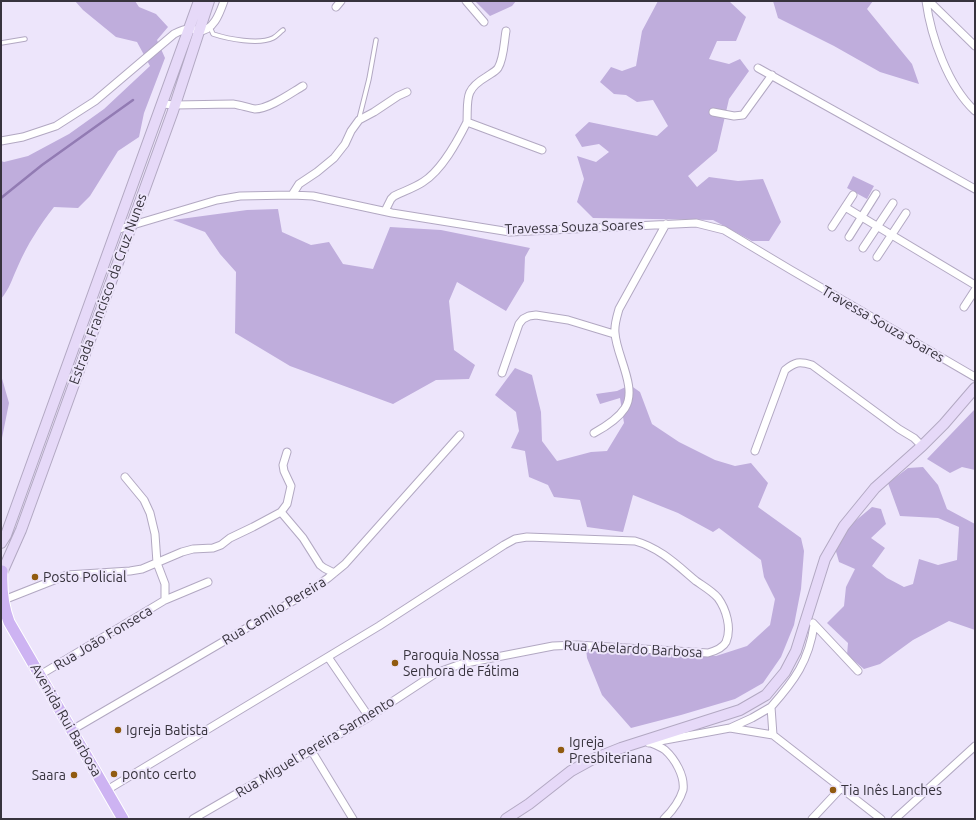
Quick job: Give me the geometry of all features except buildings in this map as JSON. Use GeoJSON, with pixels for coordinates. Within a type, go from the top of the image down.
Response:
{"type":"FeatureCollection","features":[{"type":"Feature","properties":{"kind":"main road","name":"Estrada Francisco da Cruz Nunes"},"geometry":{"type":"LineString","coordinates":[[2,573],[21,530],[175,105],[194,30],[199,1]]}},
{"type":"Feature","properties":{"kind":"main road","name":"Estrada Francisco da Cruz Nunes"},"geometry":{"type":"LineString","coordinates":[[1,543],[6,535],[162,104],[194,30],[209,1]]}},
{"type":"Feature","properties":{"kind":"main road"},"geometry":{"type":"LineString","coordinates":[[506,819],[529,804],[572,771],[591,760],[632,744],[740,710],[766,695],[785,672],[796,650],[825,559],[844,526],[875,488],[944,424],[975,388]]}},
{"type":"Feature","properties":{"kind":"main road"},"geometry":{"type":"LineString","coordinates":[[2,573],[2,601],[9,622]]}},
{"type":"Feature","properties":{"kind":"main road"},"geometry":{"type":"LineString","coordinates":[[1,612],[9,622]]}},
{"type":"Feature","properties":{"kind":"main road","name":"Avenida Rui Barbosa"},"geometry":{"type":"LineString","coordinates":[[9,622],[123,819]]}},
{"type":"Feature","properties":{"kind":"street"},"geometry":{"type":"LineString","coordinates":[[1,141],[23,137],[56,126],[95,101],[174,34],[194,30],[204,30],[210,27],[220,13],[224,1]]}},
{"type":"Feature","properties":{"kind":"street"},"geometry":{"type":"LineString","coordinates":[[336,7],[341,1]]}},
{"type":"Feature","properties":{"kind":"street"},"geometry":{"type":"LineString","coordinates":[[466,1],[484,22]]}},
{"type":"Feature","properties":{"kind":"street"},"geometry":{"type":"LineString","coordinates":[[926,1],[927,10],[937,44],[949,76],[957,91],[975,111]]}},
{"type":"Feature","properties":{"kind":"street"},"geometry":{"type":"LineString","coordinates":[[929,1],[975,46]]}},
{"type":"Feature","properties":{"kind":"street"},"geometry":{"type":"LineString","coordinates":[[385,211],[394,196],[423,182],[442,164],[461,135],[467,122],[469,90],[474,85],[495,72],[498,67],[501,60],[506,31]]}},
{"type":"Feature","properties":{"kind":"street"},"geometry":{"type":"LineString","coordinates":[[758,68],[975,189]]}},
{"type":"Feature","properties":{"kind":"street"},"geometry":{"type":"LineString","coordinates":[[713,112],[734,116],[743,115],[772,76]]}},
{"type":"Feature","properties":{"kind":"street"},"geometry":{"type":"LineString","coordinates":[[162,104],[233,104],[253,109],[260,109],[303,86]]}},
{"type":"Feature","properties":{"kind":"street"},"geometry":{"type":"LineString","coordinates":[[292,195],[299,184],[334,158],[345,144],[351,131],[359,120],[407,92]]}},
{"type":"Feature","properties":{"kind":"street"},"geometry":{"type":"LineString","coordinates":[[467,122],[542,150]]}},
{"type":"Feature","properties":{"kind":"street"},"geometry":{"type":"LineString","coordinates":[[849,237],[876,194]]}},
{"type":"Feature","properties":{"kind":"street","name":"Travessa Souza Soares"},"geometry":{"type":"LineString","coordinates":[[116,230],[131,227],[217,200],[240,196],[292,195],[313,196],[385,211],[510,232],[696,223],[724,230],[975,377]]}},
{"type":"Feature","properties":{"kind":"street"},"geometry":{"type":"LineString","coordinates":[[832,227],[853,195]]}},
{"type":"Feature","properties":{"kind":"street"},"geometry":{"type":"LineString","coordinates":[[864,248],[893,204]]}},
{"type":"Feature","properties":{"kind":"street"},"geometry":{"type":"LineString","coordinates":[[845,206],[975,286]]}},
{"type":"Feature","properties":{"kind":"street"},"geometry":{"type":"LineString","coordinates":[[877,257],[906,213]]}},
{"type":"Feature","properties":{"kind":"street"},"geometry":{"type":"LineString","coordinates":[[594,433],[610,424],[625,409],[629,399],[629,388],[614,334],[616,320],[619,308],[666,224]]}},
{"type":"Feature","properties":{"kind":"street"},"geometry":{"type":"LineString","coordinates":[[964,307],[975,290]]}},
{"type":"Feature","properties":{"kind":"street"},"geometry":{"type":"LineString","coordinates":[[502,373],[519,324],[523,319],[529,316],[536,315],[568,320],[614,334]]}},
{"type":"Feature","properties":{"kind":"street"},"geometry":{"type":"LineString","coordinates":[[755,452],[785,370],[793,364],[802,362],[812,365],[899,429],[914,438],[922,446]]}},
{"type":"Feature","properties":{"kind":"street","name":"Rua Camilo Pereira"},"geometry":{"type":"LineString","coordinates":[[72,730],[310,591],[334,573],[345,564],[460,435]]}},
{"type":"Feature","properties":{"kind":"street"},"geometry":{"type":"LineString","coordinates":[[2,601],[68,575],[130,572],[142,569],[188,550],[213,548],[221,545],[230,538],[280,512],[287,504],[291,491],[290,482],[283,465],[287,452]]}},
{"type":"Feature","properties":{"kind":"street","name":"Rua João Fonseca"},"geometry":{"type":"LineString","coordinates":[[124,477],[144,500],[150,513],[155,534],[157,563],[165,584],[165,600]]}},
{"type":"Feature","properties":{"kind":"street"},"geometry":{"type":"LineString","coordinates":[[280,512],[300,534],[320,564],[324,568],[334,573]]}},
{"type":"Feature","properties":{"kind":"street","name":"Rua Abelardo Barbosa"},"geometry":{"type":"LineString","coordinates":[[328,657],[379,626],[504,545],[515,539],[527,537],[635,541],[647,544],[661,552],[717,598],[726,611],[728,628],[726,642],[718,649],[708,653],[577,644],[553,646],[461,664],[436,674]]}},
{"type":"Feature","properties":{"kind":"street","name":"Rua João Fonseca"},"geometry":{"type":"LineString","coordinates":[[40,676],[165,600],[208,582]]}},
{"type":"Feature","properties":{"kind":"street"},"geometry":{"type":"LineString","coordinates":[[808,614],[814,625],[858,671]]}},
{"type":"Feature","properties":{"kind":"street"},"geometry":{"type":"LineString","coordinates":[[632,744],[651,743],[730,728],[771,707],[800,671],[807,655],[814,625]]}},
{"type":"Feature","properties":{"kind":"street"},"geometry":{"type":"LineString","coordinates":[[107,790],[328,657],[369,717]]}},
{"type":"Feature","properties":{"kind":"street","name":"Rua Miguel Pereira Sarmento"},"geometry":{"type":"LineString","coordinates":[[193,819],[369,717],[436,674]]}},
{"type":"Feature","properties":{"kind":"street"},"geometry":{"type":"LineString","coordinates":[[771,707],[773,735]]}},
{"type":"Feature","properties":{"kind":"street"},"geometry":{"type":"LineString","coordinates":[[730,728],[773,735],[880,819]]}},
{"type":"Feature","properties":{"kind":"street"},"geometry":{"type":"LineString","coordinates":[[651,743],[664,749],[676,765],[682,778],[683,789],[679,798],[664,819]]}},
{"type":"Feature","properties":{"kind":"street"},"geometry":{"type":"LineString","coordinates":[[895,819],[975,746]]}},
{"type":"Feature","properties":{"kind":"street"},"geometry":{"type":"LineString","coordinates":[[311,750],[353,819]]}},
{"type":"Feature","properties":{"kind":"street"},"geometry":{"type":"LineString","coordinates":[[812,819],[841,788]]}},
{"type":"Feature","properties":{"kind":"lane"},"geometry":{"type":"LineString","coordinates":[[210,27],[213,34],[256,41],[274,37],[283,30]]}},
{"type":"Feature","properties":{"kind":"lane"},"geometry":{"type":"LineString","coordinates":[[1,43],[25,38]]}},
{"type":"Feature","properties":{"kind":"lane"},"geometry":{"type":"LineString","coordinates":[[359,120],[369,79],[376,40]]}},
{"type":"Feature","properties":{"kind":"shaded area"},"geometry":{"type":"Polygon","coordinates":[[[75,1],[135,1],[139,7],[156,14],[168,27],[157,40],[165,58],[144,113],[139,137],[118,151],[90,196],[78,208],[54,207],[30,243],[9,287],[1,299],[1,161],[4,162],[28,156],[69,134],[104,109],[150,66],[137,42],[116,37],[83,10],[75,1]]]}},
{"type":"Feature","properties":{"kind":"shaded area"},"geometry":{"type":"Polygon","coordinates":[[[475,1],[516,1],[512,6],[490,16],[475,1]]]}},
{"type":"Feature","properties":{"kind":"shaded area"},"geometry":{"type":"Polygon","coordinates":[[[658,1],[729,1],[746,17],[736,41],[717,41],[709,59],[729,64],[740,59],[749,71],[729,99],[717,151],[688,176],[697,187],[709,177],[738,181],[763,179],[781,222],[769,241],[752,241],[713,220],[593,218],[577,202],[584,179],[577,156],[596,162],[609,152],[599,144],[582,147],[575,135],[589,122],[657,136],[668,126],[653,100],[637,102],[626,95],[614,94],[600,82],[611,67],[622,71],[636,66],[642,31],[658,1]]]}},
{"type":"Feature","properties":{"kind":"shaded area"},"geometry":{"type":"Polygon","coordinates":[[[773,1],[873,1],[867,9],[912,64],[919,84],[880,72],[834,46],[778,18],[773,1]]]}},
{"type":"Feature","properties":{"kind":"shaded area"},"geometry":{"type":"Polygon","coordinates":[[[853,176],[874,186],[867,199],[847,188],[853,176]]]}},
{"type":"Feature","properties":{"kind":"shaded area"},"geometry":{"type":"Polygon","coordinates":[[[278,209],[282,232],[311,245],[329,242],[343,264],[373,269],[390,227],[441,230],[530,248],[525,257],[524,281],[506,311],[457,282],[449,301],[454,350],[475,365],[469,379],[436,380],[393,404],[290,366],[235,333],[236,272],[220,254],[205,232],[173,220],[247,210],[278,209]]]}},
{"type":"Feature","properties":{"kind":"shaded area"},"geometry":{"type":"Polygon","coordinates":[[[515,368],[532,375],[541,412],[542,441],[557,461],[591,452],[607,451],[624,423],[620,398],[600,404],[596,394],[617,391],[630,385],[640,392],[652,424],[679,442],[715,460],[735,466],[751,463],[768,483],[758,507],[801,538],[804,551],[801,589],[794,625],[781,657],[763,683],[735,699],[631,728],[602,695],[587,658],[586,648],[716,656],[747,646],[770,625],[775,599],[764,577],[761,560],[719,528],[713,532],[678,513],[633,495],[623,532],[587,527],[580,500],[554,497],[548,485],[529,477],[525,451],[511,448],[519,431],[516,412],[495,395],[515,368]]]}},
{"type":"Feature","properties":{"kind":"shaded area"},"geometry":{"type":"Polygon","coordinates":[[[1,375],[9,403],[1,443],[1,375]]]}},
{"type":"Feature","properties":{"kind":"shaded area"},"geometry":{"type":"Polygon","coordinates":[[[975,409],[975,470],[962,467],[950,473],[927,459],[975,409]]]}},
{"type":"Feature","properties":{"kind":"shaded area"},"geometry":{"type":"Polygon","coordinates":[[[923,467],[938,485],[947,509],[975,524],[975,630],[949,621],[913,640],[880,664],[864,669],[847,655],[848,643],[827,623],[844,606],[846,587],[855,569],[839,562],[835,548],[848,527],[872,507],[881,509],[886,524],[871,538],[885,548],[872,566],[887,578],[904,587],[913,584],[919,559],[938,565],[957,560],[959,527],[938,518],[900,516],[888,483],[908,468],[923,467]]]}},
{"type":"Feature","properties":{"kind":"waterway"},"geometry":{"type":"LineString","coordinates":[[1,198],[42,165],[133,100]]}},
{"type":"Feature","properties":{"kind":"place","name":"Posto Policial"},"geometry":{"type":"Point","coordinates":[35,577]}},
{"type":"Feature","properties":{"kind":"place","name":"Paroquia Nossa Senhora de Fátima"},"geometry":{"type":"Point","coordinates":[395,663]}},
{"type":"Feature","properties":{"kind":"place","name":"Igreja Batista"},"geometry":{"type":"Point","coordinates":[118,730]}},
{"type":"Feature","properties":{"kind":"place","name":"Igreja Presbiteriana"},"geometry":{"type":"Point","coordinates":[561,750]}},
{"type":"Feature","properties":{"kind":"place","name":"ponto certo"},"geometry":{"type":"Point","coordinates":[114,774]}},
{"type":"Feature","properties":{"kind":"place","name":"Saara"},"geometry":{"type":"Point","coordinates":[74,775]}},
{"type":"Feature","properties":{"kind":"place","name":"Tia Inês Lanches"},"geometry":{"type":"Point","coordinates":[833,790]}}]}
